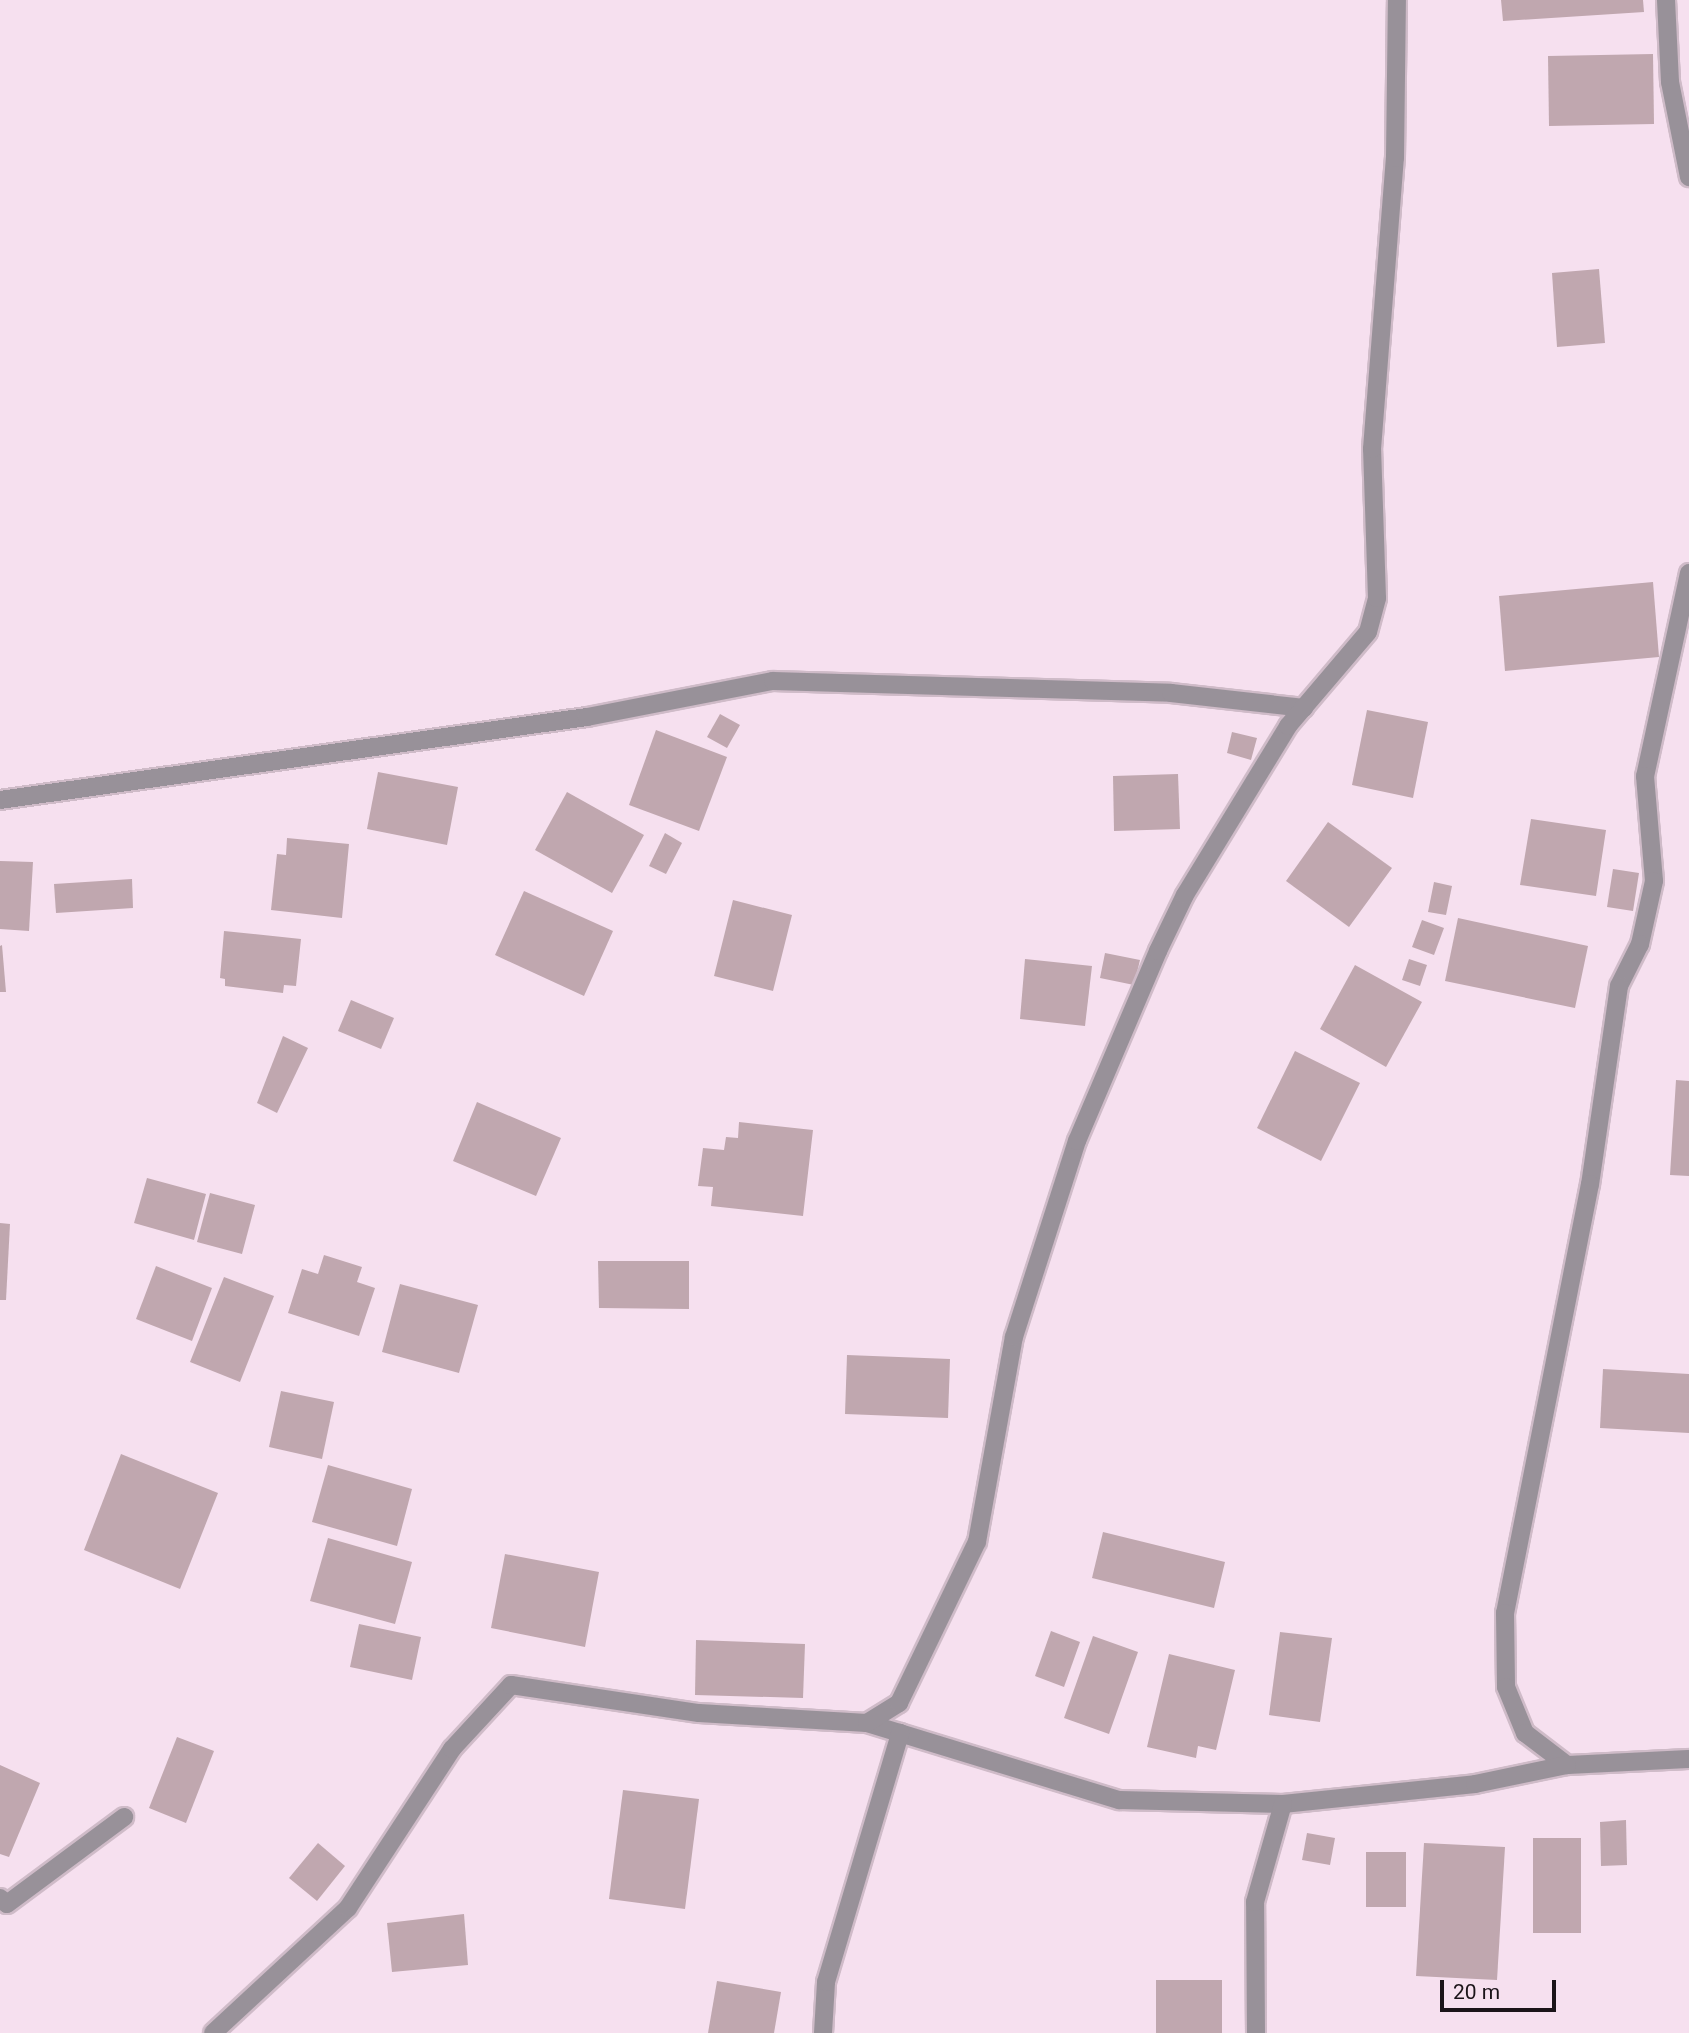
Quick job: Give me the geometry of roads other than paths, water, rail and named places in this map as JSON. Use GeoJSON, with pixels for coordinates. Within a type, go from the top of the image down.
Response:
{"type":"FeatureCollection","features":[{"type":"Feature","properties":{"kind":"street"},"geometry":{"type":"LineString","coordinates":[[867,1723],[899,1703],[977,1542],[1014,1337],[1077,1141],[1147,977],[1185,895],[1288,726],[1368,632],[1377,598],[1372,449],[1395,158],[1397,0]]}},
{"type":"Feature","properties":{"kind":"street"},"geometry":{"type":"LineString","coordinates":[[1666,0],[1670,82],[1689,177]]}},
{"type":"Feature","properties":{"kind":"street"},"geometry":{"type":"LineString","coordinates":[[1567,1765],[1525,1733],[1506,1687],[1505,1614],[1590,1184],[1619,986],[1640,944],[1654,881],[1645,776],[1689,573]]}},
{"type":"Feature","properties":{"kind":"street"},"geometry":{"type":"LineString","coordinates":[[0,800],[587,717],[773,681],[1171,693],[1304,708]]}},
{"type":"Feature","properties":{"kind":"street"},"geometry":{"type":"LineString","coordinates":[[213,2033],[348,1908],[452,1749],[511,1685],[699,1713],[867,1723],[1119,1800],[1283,1804],[1475,1784],[1567,1765],[1689,1759]]}},
{"type":"Feature","properties":{"kind":"street"},"geometry":{"type":"LineString","coordinates":[[823,2033],[826,1982],[900,1733]]}},
{"type":"Feature","properties":{"kind":"street"},"geometry":{"type":"LineString","coordinates":[[1256,2033],[1255,1902],[1283,1804]]}},
{"type":"Feature","properties":{"kind":"street"},"geometry":{"type":"LineString","coordinates":[[0,1898],[7,1904],[124,1817]]}}]}
